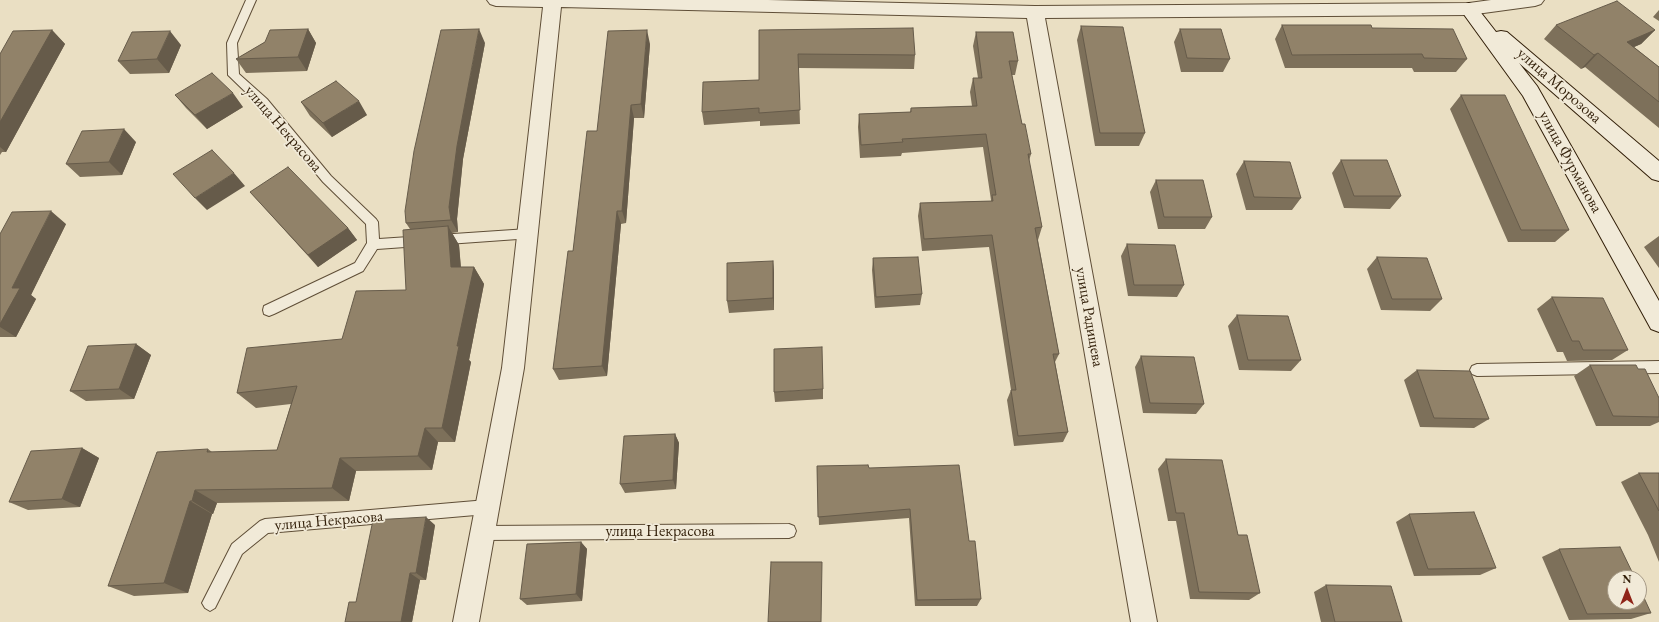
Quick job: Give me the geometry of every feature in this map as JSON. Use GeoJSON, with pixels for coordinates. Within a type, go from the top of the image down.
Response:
{"type":"FeatureCollection","features":[{"type":"Feature","properties":{"kind":"street"},"geometry":{"type":"LineString","coordinates":[[496,0],[1035,12],[1464,5],[1535,0]]}},
{"type":"Feature","properties":{"kind":"street"},"geometry":{"type":"LineString","coordinates":[[466,622],[513,368],[553,1]]}},
{"type":"Feature","properties":{"kind":"street","name":"улица Морозова"},"geometry":{"type":"LineString","coordinates":[[1464,5],[1659,173]]}},
{"type":"Feature","properties":{"kind":"street","name":"улица Фурманова"},"geometry":{"type":"LineString","coordinates":[[1464,5],[1530,90],[1659,322]]}},
{"type":"Feature","properties":{"kind":"street","name":"улица Радищева"},"geometry":{"type":"LineString","coordinates":[[1035,12],[1144,622]]}},
{"type":"Feature","properties":{"kind":"lane","name":"улица Некрасова"},"geometry":{"type":"LineString","coordinates":[[251,0],[232,43],[234,75],[263,102],[327,179],[372,222],[374,244]]}},
{"type":"Feature","properties":{"kind":"lane"},"geometry":{"type":"LineString","coordinates":[[269,310],[359,267],[374,244],[528,234]]}},
{"type":"Feature","properties":{"kind":"lane"},"geometry":{"type":"LineString","coordinates":[[1477,370],[1659,367]]}},
{"type":"Feature","properties":{"kind":"lane","name":"улица Некрасова"},"geometry":{"type":"LineString","coordinates":[[210,603],[237,549],[266,526],[487,506]]}},
{"type":"Feature","properties":{"kind":"lane","name":"улица Некрасова"},"geometry":{"type":"LineString","coordinates":[[482,533],[789,531]]}},
{"type":"Feature","properties":{"kind":"building"},"geometry":{"type":"Polygon","coordinates":[[[1617,1],[1655,30],[1627,42],[1659,67],[1659,102],[1598,53],[1594,55],[1556,25],[1617,1]]]}},
{"type":"Feature","properties":{"kind":"building"},"geometry":{"type":"Polygon","coordinates":[[[1282,25],[1371,25],[1372,28],[1453,29],[1467,59],[1424,58],[1422,54],[1292,55],[1282,25]]]}},
{"type":"Feature","properties":{"kind":"building"},"geometry":{"type":"Polygon","coordinates":[[[1081,26],[1123,27],[1145,133],[1100,133],[1081,26]]]}},
{"type":"Feature","properties":{"kind":"building"},"geometry":{"type":"Polygon","coordinates":[[[913,28],[915,55],[798,54],[800,110],[759,113],[759,108],[702,112],[703,82],[759,80],[759,30],[913,28]]]}},
{"type":"Feature","properties":{"kind":"building"},"geometry":{"type":"Polygon","coordinates":[[[308,29],[298,57],[236,59],[265,42],[270,30],[308,29]]]}},
{"type":"Feature","properties":{"kind":"building"},"geometry":{"type":"Polygon","coordinates":[[[479,29],[457,146],[449,207],[451,220],[406,223],[405,211],[414,151],[441,30],[479,29]]]}},
{"type":"Feature","properties":{"kind":"building"},"geometry":{"type":"Polygon","coordinates":[[[1180,29],[1221,29],[1230,59],[1187,58],[1180,29]]]}},
{"type":"Feature","properties":{"kind":"building"},"geometry":{"type":"Polygon","coordinates":[[[52,30],[0,122],[0,54],[13,31],[52,30]]]}},
{"type":"Feature","properties":{"kind":"building"},"geometry":{"type":"Polygon","coordinates":[[[647,30],[641,104],[631,105],[622,211],[617,211],[602,366],[553,369],[568,251],[573,251],[587,131],[597,131],[608,31],[647,30]]]}},
{"type":"Feature","properties":{"kind":"building"},"geometry":{"type":"Polygon","coordinates":[[[170,31],[157,59],[118,61],[132,32],[170,31]]]}},
{"type":"Feature","properties":{"kind":"building"},"geometry":{"type":"Polygon","coordinates":[[[976,32],[1013,32],[1018,61],[1009,61],[1022,124],[1025,124],[1031,154],[1028,154],[1042,227],[1035,228],[1059,354],[1053,354],[1068,432],[1018,436],[1011,390],[1016,390],[992,235],[924,239],[920,203],[993,201],[992,195],[996,195],[986,134],[902,139],[903,142],[861,145],[859,114],[911,112],[911,108],[977,106],[973,78],[982,78],[976,32]]]}},
{"type":"Feature","properties":{"kind":"building"},"geometry":{"type":"Polygon","coordinates":[[[212,73],[233,93],[195,115],[175,95],[212,73]]]}},
{"type":"Feature","properties":{"kind":"building"},"geometry":{"type":"Polygon","coordinates":[[[336,81],[359,101],[323,123],[301,102],[336,81]]]}},
{"type":"Feature","properties":{"kind":"building"},"geometry":{"type":"Polygon","coordinates":[[[1461,95],[1505,95],[1569,230],[1521,230],[1461,95]]]}},
{"type":"Feature","properties":{"kind":"building"},"geometry":{"type":"Polygon","coordinates":[[[124,129],[109,162],[66,164],[82,131],[124,129]]]}},
{"type":"Feature","properties":{"kind":"building"},"geometry":{"type":"Polygon","coordinates":[[[212,150],[234,173],[195,198],[173,174],[212,150]]]}},
{"type":"Feature","properties":{"kind":"building"},"geometry":{"type":"Polygon","coordinates":[[[1341,160],[1387,160],[1401,196],[1354,196],[1341,160]]]}},
{"type":"Feature","properties":{"kind":"building"},"geometry":{"type":"Polygon","coordinates":[[[1244,161],[1290,162],[1301,198],[1254,197],[1244,161]]]}},
{"type":"Feature","properties":{"kind":"building"},"geometry":{"type":"Polygon","coordinates":[[[288,167],[348,228],[308,255],[250,192],[288,167]]]}},
{"type":"Feature","properties":{"kind":"building"},"geometry":{"type":"Polygon","coordinates":[[[1156,180],[1203,180],[1212,217],[1164,217],[1156,180]]]}},
{"type":"Feature","properties":{"kind":"building"},"geometry":{"type":"Polygon","coordinates":[[[51,211],[12,288],[20,288],[0,324],[0,234],[12,212],[51,211]]]}},
{"type":"Feature","properties":{"kind":"building"},"geometry":{"type":"Polygon","coordinates":[[[448,226],[451,267],[474,267],[457,346],[459,346],[442,428],[425,428],[418,456],[340,458],[332,488],[195,490],[192,501],[190,501],[164,583],[108,586],[157,452],[208,449],[207,452],[277,450],[297,386],[237,393],[247,348],[342,339],[356,291],[406,290],[403,230],[448,226]]]}},
{"type":"Feature","properties":{"kind":"building"},"geometry":{"type":"Polygon","coordinates":[[[1127,244],[1175,245],[1184,285],[1134,285],[1127,244]]]}},
{"type":"Feature","properties":{"kind":"building"},"geometry":{"type":"Polygon","coordinates":[[[918,257],[922,294],[876,297],[873,258],[918,257]]]}},
{"type":"Feature","properties":{"kind":"building"},"geometry":{"type":"Polygon","coordinates":[[[1377,257],[1427,258],[1442,299],[1392,299],[1377,257]]]}},
{"type":"Feature","properties":{"kind":"building"},"geometry":{"type":"Polygon","coordinates":[[[773,261],[773,298],[727,301],[727,263],[773,261]]]}},
{"type":"Feature","properties":{"kind":"building"},"geometry":{"type":"Polygon","coordinates":[[[1552,297],[1603,298],[1628,350],[1583,350],[1579,341],[1572,341],[1552,297]]]}},
{"type":"Feature","properties":{"kind":"building"},"geometry":{"type":"Polygon","coordinates":[[[1237,315],[1288,316],[1301,360],[1248,360],[1237,315]]]}},
{"type":"Feature","properties":{"kind":"building"},"geometry":{"type":"Polygon","coordinates":[[[136,344],[119,389],[70,391],[88,346],[136,344]]]}},
{"type":"Feature","properties":{"kind":"building"},"geometry":{"type":"Polygon","coordinates":[[[822,347],[823,389],[774,392],[774,349],[822,347]]]}},
{"type":"Feature","properties":{"kind":"building"},"geometry":{"type":"Polygon","coordinates":[[[1141,356],[1194,357],[1204,404],[1150,403],[1141,356]]]}},
{"type":"Feature","properties":{"kind":"building"},"geometry":{"type":"Polygon","coordinates":[[[1590,365],[1636,365],[1638,369],[1645,369],[1659,398],[1659,417],[1613,416],[1590,365]]]}},
{"type":"Feature","properties":{"kind":"building"},"geometry":{"type":"Polygon","coordinates":[[[1417,370],[1470,371],[1489,419],[1434,418],[1417,370]]]}},
{"type":"Feature","properties":{"kind":"building"},"geometry":{"type":"Polygon","coordinates":[[[675,434],[673,480],[620,484],[624,436],[675,434]]]}},
{"type":"Feature","properties":{"kind":"building"},"geometry":{"type":"Polygon","coordinates":[[[82,448],[62,499],[9,502],[31,451],[82,448]]]}},
{"type":"Feature","properties":{"kind":"building"},"geometry":{"type":"Polygon","coordinates":[[[1166,459],[1222,460],[1238,535],[1247,535],[1260,593],[1199,592],[1184,513],[1176,513],[1166,459]]]}},
{"type":"Feature","properties":{"kind":"building"},"geometry":{"type":"Polygon","coordinates":[[[868,465],[869,468],[959,465],[969,541],[975,541],[981,599],[917,600],[910,509],[818,517],[817,466],[868,465]]]}},
{"type":"Feature","properties":{"kind":"building"},"geometry":{"type":"Polygon","coordinates":[[[1639,473],[1659,473],[1659,511],[1639,473]]]}},
{"type":"Feature","properties":{"kind":"building"},"geometry":{"type":"Polygon","coordinates":[[[1474,512],[1496,568],[1428,569],[1409,514],[1474,512]]]}},
{"type":"Feature","properties":{"kind":"building"},"geometry":{"type":"Polygon","coordinates":[[[426,517],[416,573],[410,573],[401,622],[345,622],[349,602],[356,602],[373,520],[426,517]]]}},
{"type":"Feature","properties":{"kind":"building"},"geometry":{"type":"Polygon","coordinates":[[[581,542],[576,594],[520,599],[527,544],[581,542]]]}},
{"type":"Feature","properties":{"kind":"building"},"geometry":{"type":"Polygon","coordinates":[[[1620,547],[1631,570],[1607,570],[1607,610],[1647,610],[1647,604],[1651,613],[1587,614],[1559,549],[1620,547]]]}},
{"type":"Feature","properties":{"kind":"building"},"geometry":{"type":"Polygon","coordinates":[[[771,562],[822,562],[821,622],[768,622],[771,562]]]}},
{"type":"Feature","properties":{"kind":"building"},"geometry":{"type":"Polygon","coordinates":[[[1326,585],[1391,586],[1402,622],[1335,622],[1326,585]]]}}]}
